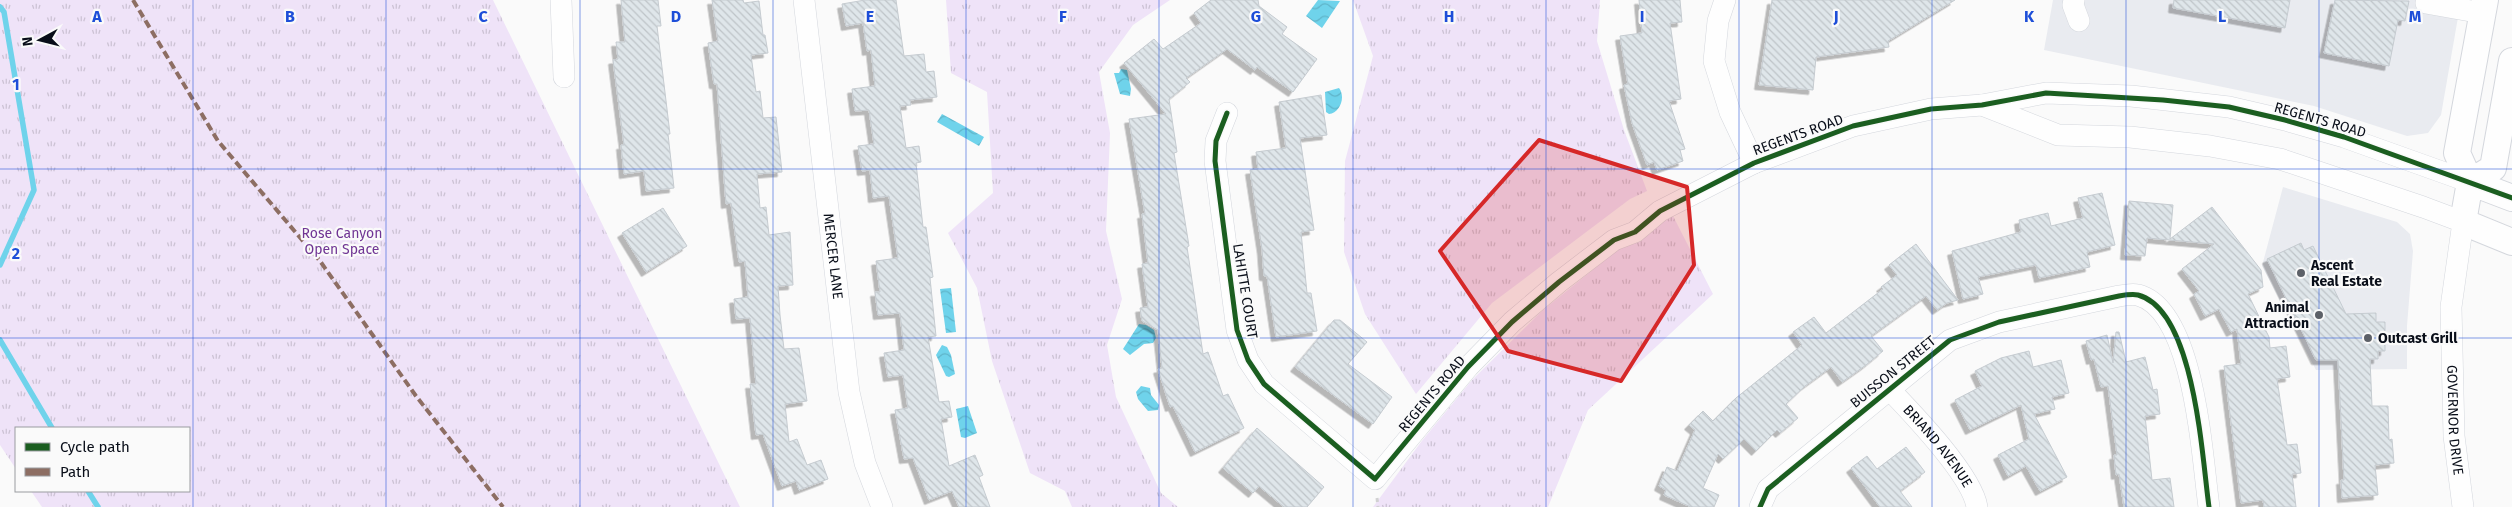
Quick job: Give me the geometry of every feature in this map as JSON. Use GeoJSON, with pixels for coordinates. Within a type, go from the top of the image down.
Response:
{"type":"FeatureCollection","features":[{"type":"Feature","properties":{"kind":"main road"},"geometry":{"type":"LineString","coordinates":[[2484,7],[2457,153],[2470,182],[2492,168],[2512,61]]}},
{"type":"Feature","properties":{"kind":"main road","name":"REGENTS ROAD"},"geometry":{"type":"LineString","coordinates":[[2470,182],[2512,198]]}},
{"type":"Feature","properties":{"kind":"main road","name":"GOVERNOR DRIVE"},"geometry":{"type":"LineString","coordinates":[[2462,222],[2470,182]]}},
{"type":"Feature","properties":{"kind":"main road","name":"REGENTS ROAD"},"geometry":{"type":"LineString","coordinates":[[2462,222],[2512,242]]}},
{"type":"Feature","properties":{"kind":"street"},"geometry":{"type":"LineString","coordinates":[[561,0],[564,76]]}},
{"type":"Feature","properties":{"kind":"street","name":"MERCER LANE"},"geometry":{"type":"LineString","coordinates":[[804,0],[849,392],[865,463],[882,507]]}},
{"type":"Feature","properties":{"kind":"street"},"geometry":{"type":"LineString","coordinates":[[1725,0],[1718,21],[1714,61],[1730,112],[1754,163]]}},
{"type":"Feature","properties":{"kind":"street"},"geometry":{"type":"LineString","coordinates":[[2074,0],[2073,5],[2080,22]]}},
{"type":"Feature","properties":{"kind":"street"},"geometry":{"type":"LineString","coordinates":[[2426,4],[2484,7]]}},
{"type":"Feature","properties":{"kind":"street","name":"REGENTS ROAD"},"geometry":{"type":"LineString","coordinates":[[1375,479],[1468,367],[1512,322],[1559,282],[1614,240],[1635,232],[1660,211],[1754,163],[1853,126],[1931,109],[1982,105],[2046,93],[2131,96],[2228,107],[2344,137],[2470,182]]}},
{"type":"Feature","properties":{"kind":"street","name":"REGENTS ROAD"},"geometry":{"type":"LineString","coordinates":[[1982,105],[2058,135],[2130,137],[2210,146],[2280,159],[2462,222]]}},
{"type":"Feature","properties":{"kind":"street","name":"LAHITTE COURT"},"geometry":{"type":"LineString","coordinates":[[1227,112],[1216,141],[1215,161],[1237,330],[1242,347],[1256,373],[1269,389],[1375,479]]}},
{"type":"Feature","properties":{"kind":"street","name":"GOVERNOR DRIVE"},"geometry":{"type":"LineString","coordinates":[[2462,222],[2451,316],[2454,436],[2463,507]]}},
{"type":"Feature","properties":{"kind":"street","name":"BUISSON STREET"},"geometry":{"type":"LineString","coordinates":[[1760,507],[1768,488],[1950,340],[1999,322],[2119,296],[2138,295],[2157,306],[2175,330],[2189,369],[2209,507]]}},
{"type":"Feature","properties":{"kind":"street","name":"BRIAND AVENUE"},"geometry":{"type":"LineString","coordinates":[[1890,390],[1956,467],[1976,500],[1977,507]]}},
{"type":"Feature","properties":{"kind":"highlighted area"},"geometry":{"type":"Polygon","coordinates":[[[1539,140],[1687,187],[1694,265],[1621,381],[1508,351],[1440,251],[1539,140]]]}},
{"type":"Feature","properties":{"kind":"shaded area"},"geometry":{"type":"Polygon","coordinates":[[[2053,0],[2461,0],[2441,115],[2428,133],[2407,136],[2314,106],[2044,50],[2053,0]]]}},
{"type":"Feature","properties":{"kind":"shaded area"},"geometry":{"type":"Polygon","coordinates":[[[2283,187],[2397,222],[2410,234],[2413,251],[2407,326],[2407,369],[2316,370],[2262,266],[2283,187]]]}},
{"type":"Feature","properties":{"kind":"green space","name":"Rose Canyon Open Space"},"geometry":{"type":"Polygon","coordinates":[[[0,0],[493,0],[740,507],[42,507],[32,492],[190,492],[190,427],[15,427],[15,468],[0,445],[0,0]]]}},
{"type":"Feature","properties":{"kind":"green space"},"geometry":{"type":"Polygon","coordinates":[[[946,0],[1170,0],[1133,25],[1099,72],[1110,133],[1106,231],[1122,299],[1107,345],[1116,397],[1161,493],[1178,507],[1072,507],[1065,491],[1030,473],[992,361],[977,288],[948,233],[993,193],[987,92],[951,73],[946,0]]]}},
{"type":"Feature","properties":{"kind":"green space"},"geometry":{"type":"Polygon","coordinates":[[[1353,0],[1600,0],[1597,41],[1624,130],[1647,191],[1630,199],[1492,303],[1416,394],[1365,314],[1344,252],[1345,161],[1373,56],[1353,0]]]}},
{"type":"Feature","properties":{"kind":"green space"},"geometry":{"type":"Polygon","coordinates":[[[1673,216],[1713,294],[1588,410],[1548,507],[1373,507],[1421,442],[1472,380],[1542,311],[1616,251],[1673,216]]]}},
{"type":"Feature","properties":{"kind":"water"},"geometry":{"type":"Polygon","coordinates":[[[1318,0],[1340,1],[1322,28],[1306,16],[1318,0]]]}},
{"type":"Feature","properties":{"kind":"water"},"geometry":{"type":"Polygon","coordinates":[[[1121,69],[1127,70],[1131,89],[1130,96],[1120,94],[1114,73],[1119,73],[1121,69]]]}},
{"type":"Feature","properties":{"kind":"water"},"geometry":{"type":"Polygon","coordinates":[[[1339,88],[1342,96],[1341,104],[1336,111],[1329,114],[1326,112],[1325,92],[1339,88]]]}},
{"type":"Feature","properties":{"kind":"water"},"geometry":{"type":"Polygon","coordinates":[[[942,114],[984,137],[979,146],[937,122],[942,114]]]}},
{"type":"Feature","properties":{"kind":"water"},"geometry":{"type":"Polygon","coordinates":[[[951,288],[956,332],[946,333],[940,289],[951,288]]]}},
{"type":"Feature","properties":{"kind":"water"},"geometry":{"type":"Polygon","coordinates":[[[1139,324],[1146,325],[1154,330],[1156,338],[1153,343],[1144,344],[1130,355],[1123,349],[1139,324]]]}},
{"type":"Feature","properties":{"kind":"water"},"geometry":{"type":"Polygon","coordinates":[[[942,345],[947,347],[951,355],[955,374],[949,377],[946,376],[936,355],[942,345]]]}},
{"type":"Feature","properties":{"kind":"water"},"geometry":{"type":"Polygon","coordinates":[[[1141,386],[1150,388],[1151,395],[1159,405],[1158,410],[1148,411],[1138,399],[1136,392],[1141,386]]]}},
{"type":"Feature","properties":{"kind":"water"},"geometry":{"type":"Polygon","coordinates":[[[968,406],[977,433],[965,438],[961,437],[956,409],[968,406]]]}},
{"type":"Feature","properties":{"kind":"building"},"geometry":{"type":"Polygon","coordinates":[[[621,0],[658,0],[661,26],[657,26],[670,134],[668,134],[674,188],[646,191],[644,171],[624,174],[621,145],[624,145],[613,60],[618,59],[616,42],[625,42],[621,0]]]}},
{"type":"Feature","properties":{"kind":"building"},"geometry":{"type":"Polygon","coordinates":[[[712,0],[743,0],[744,3],[759,1],[763,35],[765,35],[768,53],[751,55],[756,92],[760,91],[763,118],[776,117],[782,172],[757,174],[760,208],[766,207],[769,235],[790,232],[793,285],[778,286],[780,315],[784,349],[799,348],[807,401],[785,404],[789,442],[797,439],[807,465],[821,460],[828,479],[799,490],[796,481],[782,486],[763,434],[756,435],[750,384],[756,384],[750,318],[736,319],[734,299],[748,297],[745,261],[739,262],[731,203],[726,204],[717,84],[714,84],[708,43],[718,41],[712,0]]]}},
{"type":"Feature","properties":{"kind":"building"},"geometry":{"type":"Polygon","coordinates":[[[865,0],[896,0],[904,56],[924,54],[926,72],[934,71],[937,97],[910,100],[911,105],[900,106],[906,148],[919,146],[921,162],[916,163],[923,227],[926,227],[933,277],[930,278],[936,336],[928,337],[939,402],[949,401],[952,417],[941,419],[949,466],[975,455],[983,475],[979,477],[990,507],[959,507],[952,491],[929,500],[913,458],[904,459],[895,410],[908,408],[903,375],[888,377],[884,353],[904,350],[900,313],[878,315],[875,292],[880,292],[876,261],[898,258],[889,196],[873,198],[870,170],[862,171],[858,146],[874,144],[869,110],[855,111],[852,89],[875,86],[871,50],[867,51],[863,23],[846,26],[842,4],[865,0]]]}},
{"type":"Feature","properties":{"kind":"building"},"geometry":{"type":"Polygon","coordinates":[[[1211,0],[1258,0],[1259,6],[1287,27],[1282,34],[1317,59],[1293,92],[1257,67],[1255,70],[1227,49],[1186,78],[1190,82],[1169,99],[1177,152],[1174,153],[1189,246],[1187,247],[1203,354],[1208,352],[1223,396],[1228,394],[1244,428],[1195,452],[1173,406],[1170,407],[1158,369],[1162,368],[1158,330],[1142,321],[1140,308],[1148,307],[1142,264],[1148,263],[1142,214],[1145,214],[1129,119],[1166,114],[1124,63],[1154,39],[1163,49],[1201,23],[1194,13],[1211,0]]]}},
{"type":"Feature","properties":{"kind":"building"},"geometry":{"type":"Polygon","coordinates":[[[1639,0],[1680,0],[1682,22],[1670,23],[1681,99],[1669,101],[1685,149],[1680,150],[1683,161],[1657,170],[1654,162],[1647,165],[1632,123],[1624,85],[1628,84],[1620,36],[1642,33],[1639,0]]]}},
{"type":"Feature","properties":{"kind":"building"},"geometry":{"type":"Polygon","coordinates":[[[1772,0],[1955,0],[1888,41],[1889,47],[1816,57],[1813,90],[1759,85],[1772,0]]]}},
{"type":"Feature","properties":{"kind":"building"},"geometry":{"type":"Polygon","coordinates":[[[2174,0],[2290,0],[2285,28],[2173,8],[2174,0]]]}},
{"type":"Feature","properties":{"kind":"building"},"geometry":{"type":"Polygon","coordinates":[[[2335,0],[2409,1],[2405,21],[2398,20],[2389,66],[2324,53],[2335,0]]]}},
{"type":"Feature","properties":{"kind":"building"},"geometry":{"type":"Polygon","coordinates":[[[1321,95],[1327,135],[1300,138],[1314,230],[1301,232],[1307,293],[1311,293],[1317,331],[1276,337],[1267,276],[1264,276],[1262,249],[1250,170],[1258,169],[1256,152],[1286,148],[1279,102],[1321,95]]]}},
{"type":"Feature","properties":{"kind":"building"},"geometry":{"type":"Polygon","coordinates":[[[2102,193],[2115,245],[2087,252],[2090,267],[2039,278],[2036,265],[1978,277],[1983,294],[1963,299],[1952,251],[2021,232],[2019,220],[2048,213],[2051,226],[2083,218],[2078,198],[2102,193]]]}},
{"type":"Feature","properties":{"kind":"building"},"geometry":{"type":"Polygon","coordinates":[[[2129,201],[2173,205],[2170,239],[2212,207],[2261,270],[2263,287],[2248,294],[2269,337],[2270,348],[2286,346],[2290,377],[2277,379],[2287,445],[2297,444],[2301,473],[2292,474],[2296,507],[2264,507],[2263,500],[2241,503],[2224,366],[2241,364],[2237,329],[2231,332],[2219,309],[2205,316],[2194,294],[2199,291],[2182,269],[2214,244],[2147,238],[2145,256],[2125,255],[2129,201]]]}},
{"type":"Feature","properties":{"kind":"building"},"geometry":{"type":"Polygon","coordinates":[[[663,208],[687,246],[646,272],[622,233],[663,208]]]}},
{"type":"Feature","properties":{"kind":"building"},"geometry":{"type":"Polygon","coordinates":[[[2301,243],[2304,250],[2313,246],[2346,314],[2376,313],[2376,322],[2385,322],[2385,351],[2378,351],[2378,359],[2370,359],[2372,406],[2388,406],[2389,440],[2392,439],[2394,463],[2375,465],[2378,495],[2342,498],[2341,480],[2344,480],[2338,360],[2316,360],[2267,259],[2301,243]]]}},
{"type":"Feature","properties":{"kind":"building"},"geometry":{"type":"Polygon","coordinates":[[[1916,244],[1958,300],[1947,303],[1937,310],[1926,296],[1871,336],[1883,351],[1866,365],[1842,382],[1831,367],[1805,386],[1786,404],[1798,418],[1780,433],[1777,430],[1756,451],[1744,439],[1723,459],[1718,454],[1703,488],[1719,495],[1714,507],[1691,507],[1664,495],[1666,490],[1659,486],[1667,467],[1677,471],[1695,430],[1689,425],[1703,411],[1713,421],[1736,398],[1802,345],[1793,332],[1814,317],[1826,333],[1883,289],[1881,287],[1897,275],[1889,265],[1916,244]]]}},
{"type":"Feature","properties":{"kind":"building"},"geometry":{"type":"Polygon","coordinates":[[[1334,320],[1340,320],[1367,342],[1348,364],[1392,397],[1373,424],[1295,367],[1334,320]]]}},
{"type":"Feature","properties":{"kind":"building"},"geometry":{"type":"Polygon","coordinates":[[[2116,332],[2119,332],[2126,362],[2145,357],[2153,390],[2157,389],[2160,414],[2145,416],[2152,480],[2170,478],[2174,507],[2124,507],[2119,474],[2116,475],[2114,455],[2117,455],[2108,386],[2101,387],[2094,359],[2091,360],[2086,341],[2107,335],[2113,363],[2116,332]]]}},
{"type":"Feature","properties":{"kind":"building"},"geometry":{"type":"Polygon","coordinates":[[[2029,351],[2033,367],[2061,360],[2069,393],[2052,397],[2055,409],[2034,414],[2067,477],[2040,491],[2026,466],[2008,476],[1998,455],[2029,439],[2021,405],[1970,430],[1955,400],[1982,386],[1975,371],[2001,358],[2029,351]]]}},
{"type":"Feature","properties":{"kind":"building"},"geometry":{"type":"Polygon","coordinates":[[[1257,428],[1324,487],[1307,507],[1284,507],[1259,486],[1253,493],[1223,468],[1257,428]]]}},
{"type":"Feature","properties":{"kind":"building"},"geometry":{"type":"Polygon","coordinates":[[[1906,447],[1925,472],[1900,491],[1912,507],[1880,507],[1851,468],[1867,456],[1877,469],[1906,447]]]}},
{"type":"Feature","properties":{"kind":"waterway"},"geometry":{"type":"LineString","coordinates":[[0,7],[4,12],[34,190],[0,265]]}},
{"type":"Feature","properties":{"kind":"waterway"},"geometry":{"type":"LineString","coordinates":[[0,340],[51,427]]}},
{"type":"Feature","properties":{"kind":"waterway"},"geometry":{"type":"LineString","coordinates":[[89,492],[98,507]]}},
{"type":"Feature","properties":{"kind":"marked path"},"geometry":{"type":"LineString","coordinates":[[133,0],[218,141],[320,261],[416,396],[503,507]]}},
{"type":"Feature","properties":{"kind":"cycle path"},"geometry":{"type":"LineString","coordinates":[[1227,113],[1216,141],[1215,161],[1237,330],[1248,360],[1264,384],[1375,479],[1468,367],[1512,322],[1559,282],[1614,240],[1635,232],[1660,211],[1754,163],[1853,126],[1931,109],[1982,105],[2046,93],[2163,100],[2229,107],[2285,120],[2344,137],[2512,198]]}},
{"type":"Feature","properties":{"kind":"cycle path"},"geometry":{"type":"LineString","coordinates":[[1760,507],[1768,489],[1950,340],[1999,322],[2119,296],[2134,295],[2138,295],[2157,306],[2172,328],[2184,356],[2198,422],[2209,507]]}},
{"type":"Feature","properties":{"kind":"place","name":"Ascent Real Estate"},"geometry":{"type":"Point","coordinates":[2301,273]}},
{"type":"Feature","properties":{"kind":"place","name":"Animal Attraction"},"geometry":{"type":"Point","coordinates":[2319,315]}},
{"type":"Feature","properties":{"kind":"place","name":"Outcast Grill"},"geometry":{"type":"Point","coordinates":[2368,338]}}]}
